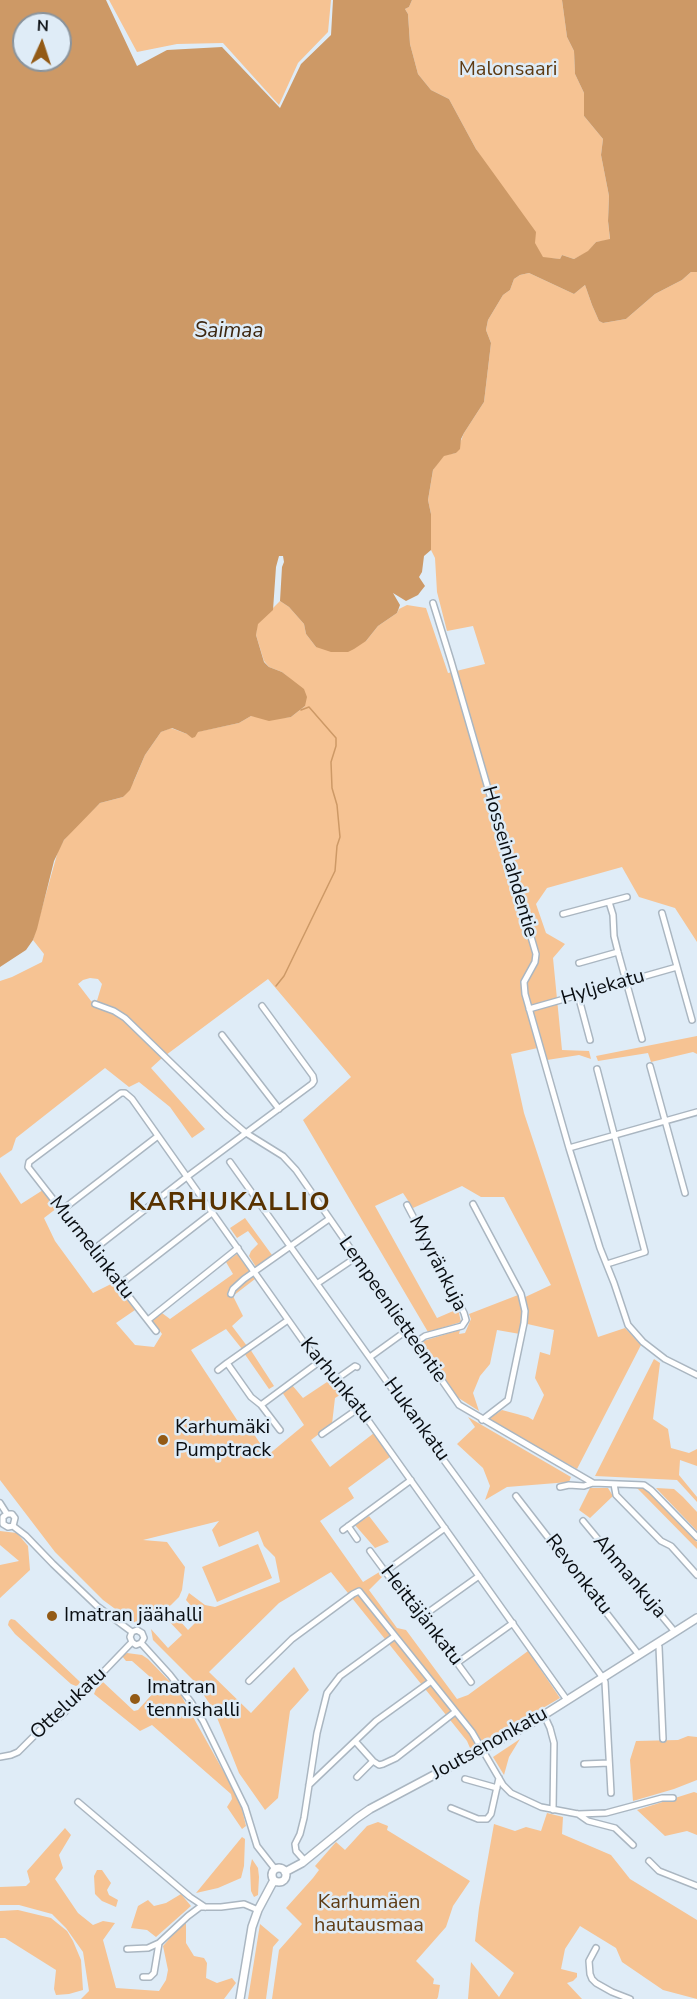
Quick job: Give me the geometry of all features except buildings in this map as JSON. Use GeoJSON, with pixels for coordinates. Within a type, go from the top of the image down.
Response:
{"type":"FeatureCollection","features":[{"type":"Feature","properties":{"kind":"main road","name":"Joutsenonkatu"},"geometry":{"type":"LineString","coordinates":[[285,1872],[305,1861],[370,1809],[544,1715],[697,1618]]}},
{"type":"Feature","properties":{"kind":"main road"},"geometry":{"type":"LineString","coordinates":[[240,1999],[252,1927],[258,1910],[274,1880],[272,1874],[275,1869],[279,1868],[285,1872],[286,1877],[283,1881],[274,1880]]}},
{"type":"Feature","properties":{"kind":"street","name":"Hosseinlahdentie"},"geometry":{"type":"LineString","coordinates":[[433,603],[536,954],[535,962],[525,982],[525,994],[600,1248],[628,1325],[643,1342],[665,1359],[697,1374]]}},
{"type":"Feature","properties":{"kind":"street"},"geometry":{"type":"LineString","coordinates":[[563,914],[627,897]]}},
{"type":"Feature","properties":{"kind":"street"},"geometry":{"type":"LineString","coordinates":[[609,902],[613,915],[614,936],[642,1039]]}},
{"type":"Feature","properties":{"kind":"street"},"geometry":{"type":"LineString","coordinates":[[662,913],[692,1020]]}},
{"type":"Feature","properties":{"kind":"street"},"geometry":{"type":"LineString","coordinates":[[579,963],[618,952]]}},
{"type":"Feature","properties":{"kind":"street","name":"Hyljekatu"},"geometry":{"type":"LineString","coordinates":[[529,1009],[677,968]]}},
{"type":"Feature","properties":{"kind":"street"},"geometry":{"type":"LineString","coordinates":[[578,995],[590,1041]]}},
{"type":"Feature","properties":{"kind":"street","name":"Lempeenlietteentie"},"geometry":{"type":"LineString","coordinates":[[95,1004],[114,1011],[136,1027],[225,1115],[246,1133],[284,1156],[459,1405],[593,1484],[644,1485],[697,1537]]}},
{"type":"Feature","properties":{"kind":"street"},"geometry":{"type":"LineString","coordinates":[[93,1250],[312,1084],[313,1076],[262,1006]]}},
{"type":"Feature","properties":{"kind":"street"},"geometry":{"type":"LineString","coordinates":[[222,1035],[279,1109]]}},
{"type":"Feature","properties":{"kind":"street"},"geometry":{"type":"LineString","coordinates":[[650,1066],[685,1193]]}},
{"type":"Feature","properties":{"kind":"street"},"geometry":{"type":"LineString","coordinates":[[597,1070],[645,1252],[607,1264]]}},
{"type":"Feature","properties":{"kind":"street","name":"Karhunkatu"},"geometry":{"type":"LineString","coordinates":[[28,1165],[116,1096],[125,1093],[132,1099],[319,1362],[338,1378],[567,1700]]}},
{"type":"Feature","properties":{"kind":"street"},"geometry":{"type":"LineString","coordinates":[[569,1148],[697,1112]]}},
{"type":"Feature","properties":{"kind":"street"},"geometry":{"type":"LineString","coordinates":[[62,1210],[158,1136]]}},
{"type":"Feature","properties":{"kind":"street","name":"Hukankatu"},"geometry":{"type":"LineString","coordinates":[[230,1162],[603,1678]]}},
{"type":"Feature","properties":{"kind":"street","name":"Murmelinkatu"},"geometry":{"type":"LineString","coordinates":[[28,1165],[29,1170],[156,1331]]}},
{"type":"Feature","properties":{"kind":"street"},"geometry":{"type":"LineString","coordinates":[[473,1204],[521,1294],[525,1306],[524,1323],[508,1400],[482,1420]]}},
{"type":"Feature","properties":{"kind":"street","name":"Myyränkuja"},"geometry":{"type":"LineString","coordinates":[[407,1205],[464,1313],[465,1323],[462,1326],[425,1336],[415,1343]]}},
{"type":"Feature","properties":{"kind":"street"},"geometry":{"type":"LineString","coordinates":[[120,1285],[213,1212]]}},
{"type":"Feature","properties":{"kind":"street"},"geometry":{"type":"LineString","coordinates":[[231,1294],[237,1284],[329,1220]]}},
{"type":"Feature","properties":{"kind":"street"},"geometry":{"type":"LineString","coordinates":[[148,1320],[238,1248]]}},
{"type":"Feature","properties":{"kind":"street"},"geometry":{"type":"LineString","coordinates":[[318,1283],[355,1258]]}},
{"type":"Feature","properties":{"kind":"street"},"geometry":{"type":"LineString","coordinates":[[218,1370],[288,1320]]}},
{"type":"Feature","properties":{"kind":"street"},"geometry":{"type":"LineString","coordinates":[[370,1357],[406,1331]]}},
{"type":"Feature","properties":{"kind":"street"},"geometry":{"type":"LineString","coordinates":[[261,1405],[319,1362]]}},
{"type":"Feature","properties":{"kind":"street"},"geometry":{"type":"LineString","coordinates":[[227,1363],[251,1397],[261,1405],[280,1430]]}},
{"type":"Feature","properties":{"kind":"street"},"geometry":{"type":"LineString","coordinates":[[338,1378],[357,1366]]}},
{"type":"Feature","properties":{"kind":"street"},"geometry":{"type":"LineString","coordinates":[[322,1434],[359,1408]]}},
{"type":"Feature","properties":{"kind":"street"},"geometry":{"type":"LineString","coordinates":[[357,1539],[345,1528],[411,1480]]}},
{"type":"Feature","properties":{"kind":"street"},"geometry":{"type":"LineString","coordinates":[[560,1487],[593,1484]]}},
{"type":"Feature","properties":{"kind":"street"},"geometry":{"type":"LineString","coordinates":[[614,1484],[616,1495],[661,1541],[671,1546],[697,1575]]}},
{"type":"Feature","properties":{"kind":"street","name":"Revonkatu"},"geometry":{"type":"LineString","coordinates":[[516,1496],[639,1655]]}},
{"type":"Feature","properties":{"kind":"street"},"geometry":{"type":"LineString","coordinates":[[0,1503],[7,1514],[12,1514],[15,1518],[13,1526]]}},
{"type":"Feature","properties":{"kind":"street"},"geometry":{"type":"LineString","coordinates":[[7,1514],[3,1517],[1,1525],[13,1526],[26,1536],[97,1606],[132,1632]]}},
{"type":"Feature","properties":{"kind":"street","name":"Ahmankuja"},"geometry":{"type":"LineString","coordinates":[[583,1521],[675,1632]]}},
{"type":"Feature","properties":{"kind":"street"},"geometry":{"type":"LineString","coordinates":[[386,1571],[445,1528]]}},
{"type":"Feature","properties":{"kind":"street","name":"Heittäjänkatu"},"geometry":{"type":"LineString","coordinates":[[370,1551],[415,1612],[423,1616],[471,1682]]}},
{"type":"Feature","properties":{"kind":"street"},"geometry":{"type":"LineString","coordinates":[[423,1616],[478,1576]]}},
{"type":"Feature","properties":{"kind":"street"},"geometry":{"type":"LineString","coordinates":[[249,1681],[292,1639],[359,1591],[472,1732],[499,1778],[511,1793],[554,1810],[579,1814],[606,1813],[662,1798],[673,1798]]}},
{"type":"Feature","properties":{"kind":"street"},"geometry":{"type":"LineString","coordinates":[[457,1663],[513,1623]]}},
{"type":"Feature","properties":{"kind":"street"},"geometry":{"type":"LineString","coordinates":[[137,1630],[142,1633],[144,1638],[141,1643],[136,1645],[132,1642],[130,1637],[132,1632],[137,1630]]}},
{"type":"Feature","properties":{"kind":"street"},"geometry":{"type":"LineString","coordinates":[[305,1861],[294,1848],[300,1834],[321,1711],[327,1693],[340,1676],[395,1636]]}},
{"type":"Feature","properties":{"kind":"street","name":"Ottelukatu"},"geometry":{"type":"LineString","coordinates":[[0,1757],[18,1752],[46,1724],[61,1716],[132,1642]]}},
{"type":"Feature","properties":{"kind":"street"},"geometry":{"type":"LineString","coordinates":[[141,1643],[170,1675],[203,1721],[245,1808],[257,1846],[275,1869]]}},
{"type":"Feature","properties":{"kind":"street"},"geometry":{"type":"LineString","coordinates":[[657,1644],[659,1647],[663,1739]]}},
{"type":"Feature","properties":{"kind":"street"},"geometry":{"type":"LineString","coordinates":[[603,1678],[611,1793]]}},
{"type":"Feature","properties":{"kind":"street"},"geometry":{"type":"LineString","coordinates":[[309,1785],[383,1716],[430,1682]]}},
{"type":"Feature","properties":{"kind":"street"},"geometry":{"type":"LineString","coordinates":[[355,1741],[379,1765],[396,1758],[455,1713]]}},
{"type":"Feature","properties":{"kind":"street"},"geometry":{"type":"LineString","coordinates":[[544,1715],[554,1743],[554,1810]]}},
{"type":"Feature","properties":{"kind":"street"},"geometry":{"type":"LineString","coordinates":[[357,1777],[373,1761]]}},
{"type":"Feature","properties":{"kind":"street"},"geometry":{"type":"LineString","coordinates":[[584,1764],[609,1763]]}},
{"type":"Feature","properties":{"kind":"street"},"geometry":{"type":"LineString","coordinates":[[451,1808],[478,1819],[487,1819],[491,1814],[499,1778]]}},
{"type":"Feature","properties":{"kind":"street"},"geometry":{"type":"LineString","coordinates":[[465,1779],[496,1788]]}},
{"type":"Feature","properties":{"kind":"street"},"geometry":{"type":"LineString","coordinates":[[78,1802],[190,1897],[205,1907]]}},
{"type":"Feature","properties":{"kind":"street"},"geometry":{"type":"LineString","coordinates":[[579,1814],[588,1821],[615,1828],[633,1845]]}},
{"type":"Feature","properties":{"kind":"street"},"geometry":{"type":"LineString","coordinates":[[649,1861],[659,1871],[697,1886]]}},
{"type":"Feature","properties":{"kind":"street"},"geometry":{"type":"LineString","coordinates":[[127,1949],[148,1948],[159,1943],[197,1908],[244,1904],[258,1910]]}},
{"type":"Feature","properties":{"kind":"street"},"geometry":{"type":"LineString","coordinates":[[143,1977],[150,1977],[154,1973],[159,1943]]}},
{"type":"Feature","properties":{"kind":"street"},"geometry":{"type":"LineString","coordinates":[[596,1948],[590,1961],[592,1979],[604,1988],[630,1999]]}},
{"type":"Feature","properties":{"kind":"green space"},"geometry":{"type":"Polygon","coordinates":[[[109,0],[331,0],[328,32],[298,63],[279,105],[223,43],[177,44],[137,52],[109,0]]]}},
{"type":"Feature","properties":{"kind":"green space","name":"Malonsaari"},"geometry":{"type":"Polygon","coordinates":[[[412,0],[562,0],[567,37],[574,51],[575,74],[584,93],[584,116],[603,139],[601,155],[609,196],[610,240],[596,242],[588,252],[574,259],[562,255],[560,259],[543,258],[476,149],[449,99],[431,90],[418,74],[410,44],[408,14],[405,9],[409,7],[412,0]]]}},
{"type":"Feature","properties":{"kind":"green space"},"geometry":{"type":"Polygon","coordinates":[[[691,272],[697,272],[697,942],[675,908],[639,897],[622,867],[547,888],[536,904],[546,933],[565,944],[553,958],[562,1050],[589,1051],[591,1059],[579,1055],[547,1060],[542,1047],[511,1054],[524,1113],[598,1337],[625,1328],[641,1345],[577,1469],[487,1420],[502,1410],[533,1420],[544,1395],[535,1378],[540,1352],[550,1355],[554,1330],[523,1323],[520,1334],[497,1330],[490,1364],[480,1376],[473,1393],[479,1411],[457,1397],[425,1348],[423,1341],[460,1330],[459,1334],[465,1333],[471,1319],[469,1314],[518,1295],[521,1299],[551,1285],[504,1197],[481,1197],[462,1186],[413,1208],[403,1193],[375,1206],[437,1318],[458,1309],[461,1322],[428,1332],[303,1120],[351,1077],[268,979],[151,1068],[205,1129],[192,1138],[170,1107],[139,1082],[129,1087],[105,1068],[16,1138],[12,1150],[0,1158],[0,981],[42,962],[44,954],[33,940],[58,851],[75,827],[100,803],[123,797],[134,781],[145,755],[161,732],[171,728],[187,734],[239,723],[251,716],[291,717],[305,706],[288,677],[269,667],[264,661],[256,635],[257,624],[280,601],[289,607],[304,624],[306,634],[316,647],[366,641],[378,626],[397,613],[399,609],[407,605],[426,608],[448,673],[485,664],[473,626],[447,631],[437,592],[435,558],[431,550],[431,514],[428,500],[433,470],[444,455],[456,453],[464,433],[484,402],[491,343],[486,330],[488,320],[503,295],[510,290],[514,279],[529,273],[574,294],[585,285],[599,321],[603,323],[626,319],[655,294],[682,280],[691,272]],[[90,978],[78,984],[96,1004],[102,984],[98,979],[90,978]]]}},
{"type":"Feature","properties":{"kind":"green space"},"geometry":{"type":"Polygon","coordinates":[[[697,1036],[697,1054],[693,1052],[651,1062],[648,1053],[598,1061],[596,1056],[697,1036]]]}},
{"type":"Feature","properties":{"kind":"green space"},"geometry":{"type":"Polygon","coordinates":[[[0,1172],[21,1204],[43,1190],[57,1208],[44,1218],[55,1241],[93,1293],[113,1283],[135,1310],[116,1323],[135,1345],[154,1347],[162,1334],[152,1320],[162,1313],[170,1319],[233,1274],[226,1262],[237,1254],[255,1279],[233,1296],[243,1316],[232,1326],[247,1346],[242,1349],[226,1329],[191,1350],[239,1423],[249,1427],[268,1455],[304,1425],[282,1392],[292,1385],[303,1398],[333,1378],[345,1392],[335,1398],[332,1424],[311,1440],[330,1467],[374,1433],[390,1457],[348,1488],[354,1498],[320,1521],[363,1582],[381,1571],[384,1575],[369,1590],[397,1628],[406,1630],[457,1699],[468,1695],[528,1651],[560,1698],[476,1747],[470,1748],[467,1741],[331,1572],[279,1603],[209,1672],[251,1713],[294,1667],[309,1690],[290,1711],[278,1798],[265,1810],[239,1773],[214,1710],[194,1681],[153,1640],[151,1629],[168,1648],[182,1635],[166,1618],[172,1612],[188,1630],[201,1617],[186,1600],[189,1593],[205,1605],[215,1607],[280,1582],[275,1557],[264,1546],[258,1531],[219,1547],[212,1530],[219,1521],[143,1540],[167,1542],[185,1567],[179,1597],[171,1605],[143,1623],[133,1622],[103,1600],[55,1552],[0,1480],[0,1172]]]}},
{"type":"Feature","properties":{"kind":"green space"},"geometry":{"type":"Polygon","coordinates":[[[245,1218],[272,1255],[256,1267],[249,1256],[258,1244],[248,1231],[237,1238],[230,1228],[245,1218]]]}},
{"type":"Feature","properties":{"kind":"green space"},"geometry":{"type":"Polygon","coordinates":[[[250,1349],[274,1386],[269,1389],[244,1353],[250,1349]]]}},
{"type":"Feature","properties":{"kind":"green space"},"geometry":{"type":"Polygon","coordinates":[[[654,1359],[660,1363],[653,1419],[668,1429],[671,1448],[689,1453],[697,1449],[697,1466],[680,1460],[679,1475],[697,1497],[697,1502],[677,1480],[595,1476],[654,1359]]]}},
{"type":"Feature","properties":{"kind":"green space"},"geometry":{"type":"Polygon","coordinates":[[[468,1417],[571,1477],[569,1482],[507,1487],[485,1500],[490,1486],[483,1468],[457,1444],[475,1427],[468,1417]]]}},
{"type":"Feature","properties":{"kind":"green space"},"geometry":{"type":"Polygon","coordinates":[[[634,1487],[642,1487],[646,1490],[697,1542],[697,1549],[638,1489],[634,1487]]]}},
{"type":"Feature","properties":{"kind":"green space"},"geometry":{"type":"Polygon","coordinates":[[[590,1488],[608,1488],[613,1496],[590,1518],[579,1510],[590,1488]]]}},
{"type":"Feature","properties":{"kind":"green space"},"geometry":{"type":"Polygon","coordinates":[[[656,1488],[674,1489],[683,1497],[697,1512],[697,1531],[656,1488]]]}},
{"type":"Feature","properties":{"kind":"green space"},"geometry":{"type":"Polygon","coordinates":[[[369,1516],[389,1542],[375,1548],[355,1525],[369,1516]]]}},
{"type":"Feature","properties":{"kind":"green space"},"geometry":{"type":"Polygon","coordinates":[[[0,1531],[17,1533],[28,1546],[30,1570],[0,1598],[0,1565],[19,1561],[0,1545],[0,1531]]]}},
{"type":"Feature","properties":{"kind":"green space"},"geometry":{"type":"Polygon","coordinates":[[[258,1544],[272,1578],[217,1602],[202,1567],[258,1544]]]}},
{"type":"Feature","properties":{"kind":"green space"},"geometry":{"type":"Polygon","coordinates":[[[11,1619],[15,1620],[78,1680],[80,1682],[78,1685],[71,1684],[15,1634],[8,1625],[11,1619]]]}},
{"type":"Feature","properties":{"kind":"green space"},"geometry":{"type":"Polygon","coordinates":[[[127,1653],[142,1655],[148,1659],[178,1690],[240,1801],[246,1826],[242,1829],[227,1807],[232,1799],[231,1794],[152,1725],[140,1731],[94,1694],[103,1682],[134,1711],[138,1710],[155,1691],[149,1676],[132,1661],[126,1661],[122,1656],[127,1653]]]}},
{"type":"Feature","properties":{"kind":"green space"},"geometry":{"type":"Polygon","coordinates":[[[688,1736],[697,1737],[697,1780],[633,1801],[630,1760],[636,1741],[678,1740],[688,1736]]]}},
{"type":"Feature","properties":{"kind":"green space"},"geometry":{"type":"Polygon","coordinates":[[[520,1739],[509,1757],[504,1775],[493,1757],[520,1739]]]}},
{"type":"Feature","properties":{"kind":"green space"},"geometry":{"type":"Polygon","coordinates":[[[697,1793],[697,1835],[687,1831],[665,1836],[637,1810],[697,1793]]]}},
{"type":"Feature","properties":{"kind":"green space"},"geometry":{"type":"Polygon","coordinates":[[[547,1813],[563,1817],[562,1834],[611,1855],[630,1879],[697,1920],[697,1999],[663,1990],[622,1962],[616,1948],[580,1926],[565,1949],[561,1969],[577,1973],[573,1981],[567,1983],[582,1999],[468,1999],[471,1962],[499,1997],[514,1973],[475,1941],[494,1824],[515,1831],[526,1827],[541,1831],[547,1813]]]}},
{"type":"Feature","properties":{"kind":"green space","name":"Karhumäen hautausmaa"},"geometry":{"type":"Polygon","coordinates":[[[378,1822],[388,1826],[387,1830],[470,1881],[453,1906],[446,1927],[416,1961],[434,1979],[433,1984],[440,1985],[437,1999],[272,1999],[279,1950],[302,1924],[286,1908],[313,1878],[319,1870],[315,1866],[336,1842],[345,1850],[367,1826],[378,1822]]]}},
{"type":"Feature","properties":{"kind":"green space"},"geometry":{"type":"Polygon","coordinates":[[[65,1828],[71,1835],[59,1855],[63,1868],[55,1879],[78,1913],[93,1925],[103,1921],[115,1923],[103,1940],[116,1988],[159,1991],[166,1980],[168,1970],[163,1946],[186,1923],[186,1943],[194,1956],[204,1958],[207,1963],[206,1978],[217,1983],[232,1978],[236,1983],[224,1999],[81,1999],[89,1991],[83,1952],[66,1928],[52,1914],[19,1905],[0,1905],[0,1887],[26,1886],[30,1882],[27,1871],[65,1828]]]}},
{"type":"Feature","properties":{"kind":"green space"},"geometry":{"type":"Polygon","coordinates":[[[242,1837],[245,1839],[241,1878],[218,1888],[196,1893],[242,1837]]]}},
{"type":"Feature","properties":{"kind":"green space"},"geometry":{"type":"Polygon","coordinates":[[[252,1859],[258,1868],[259,1877],[258,1895],[254,1897],[251,1891],[252,1859]]]}},
{"type":"Feature","properties":{"kind":"green space"},"geometry":{"type":"Polygon","coordinates":[[[97,1870],[102,1870],[111,1883],[107,1890],[109,1895],[118,1900],[116,1907],[102,1901],[95,1894],[94,1876],[97,1870]]]}},
{"type":"Feature","properties":{"kind":"green space"},"geometry":{"type":"Polygon","coordinates":[[[181,1894],[191,1906],[156,1937],[147,1930],[131,1928],[138,1906],[148,1900],[154,1906],[166,1903],[181,1894]]]}},
{"type":"Feature","properties":{"kind":"green space"},"geometry":{"type":"Polygon","coordinates":[[[18,1910],[51,1918],[67,1931],[81,1960],[83,1990],[56,1995],[54,1989],[56,1970],[5,1938],[0,1938],[0,1911],[18,1910]]]}},
{"type":"Feature","properties":{"kind":"green space"},"geometry":{"type":"Polygon","coordinates":[[[260,1924],[279,1940],[273,1947],[266,1999],[248,1999],[260,1924]]]}},
{"type":"Feature","properties":{"kind":"water","name":"Saimaa"},"geometry":{"type":"Polygon","coordinates":[[[0,0],[106,0],[137,66],[167,50],[222,47],[280,108],[301,64],[331,35],[333,0],[412,0],[409,7],[405,9],[408,14],[410,44],[418,74],[431,90],[449,99],[476,149],[536,232],[535,243],[543,257],[560,259],[562,255],[574,259],[588,251],[596,242],[610,239],[609,196],[601,155],[603,139],[584,116],[584,93],[575,74],[574,51],[567,37],[562,0],[697,0],[697,272],[691,272],[682,280],[655,294],[626,319],[603,323],[599,321],[585,285],[574,294],[529,273],[514,279],[510,290],[503,295],[488,320],[486,330],[491,343],[484,402],[464,433],[460,449],[456,453],[444,456],[433,470],[428,500],[431,514],[431,550],[424,556],[419,577],[425,586],[418,595],[406,601],[393,593],[400,605],[397,613],[378,626],[366,641],[354,649],[348,652],[331,652],[316,647],[306,634],[304,624],[289,607],[280,601],[284,562],[283,556],[279,556],[273,610],[258,624],[256,635],[264,662],[304,689],[307,697],[305,706],[291,717],[269,721],[251,716],[239,723],[198,732],[192,738],[172,728],[161,732],[145,755],[130,790],[123,797],[100,803],[64,840],[54,861],[37,929],[26,950],[0,967],[0,0]]]}},
{"type":"Feature","properties":{"kind":"waterway"},"geometry":{"type":"LineString","coordinates":[[276,986],[284,976],[335,871],[340,837],[337,805],[332,788],[331,762],[336,738],[309,707],[301,710]]}},
{"type":"Feature","properties":{"kind":"place","name":"Karhumäki Pumptrack"},"geometry":{"type":"Point","coordinates":[163,1440]}},
{"type":"Feature","properties":{"kind":"place","name":"Imatran jäähalli"},"geometry":{"type":"Point","coordinates":[52,1616]}},
{"type":"Feature","properties":{"kind":"place","name":"Imatran tennishalli"},"geometry":{"type":"Point","coordinates":[135,1699]}},
{"type":"Feature","properties":{"kind":"district","name":"KARHUKALLIO"},"geometry":{"type":"Point","coordinates":[230,1204]}}]}
